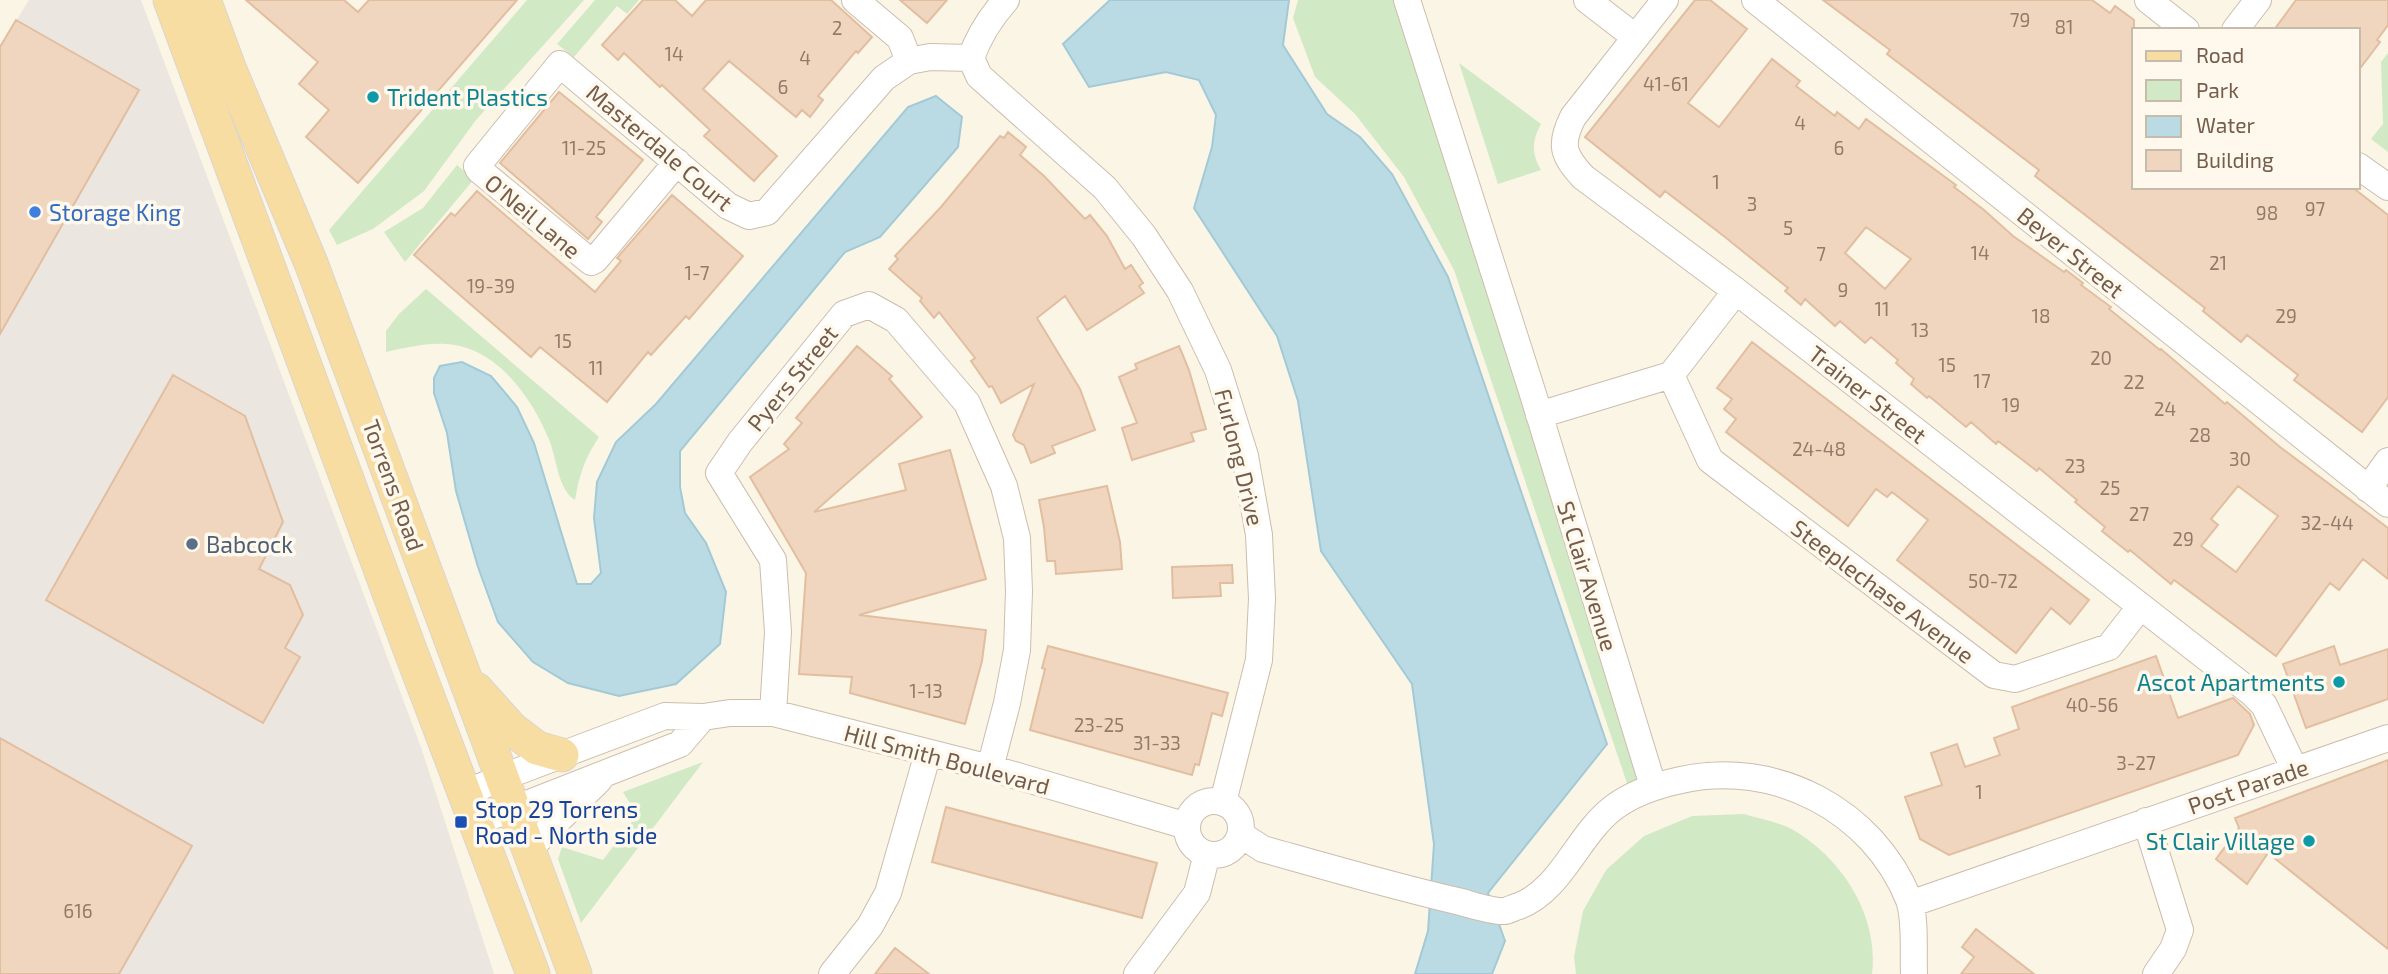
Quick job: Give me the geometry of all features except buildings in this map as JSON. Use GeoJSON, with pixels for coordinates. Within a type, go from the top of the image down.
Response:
{"type":"FeatureCollection","features":[{"type":"Feature","properties":{"kind":"main road","name":"Torrens Road"},"geometry":{"type":"LineString","coordinates":[[170,0],[533,974]]}},
{"type":"Feature","properties":{"kind":"main road","name":"Torrens Road"},"geometry":{"type":"LineString","coordinates":[[204,0],[311,263],[575,974]]}},
{"type":"Feature","properties":{"kind":"main road"},"geometry":{"type":"LineString","coordinates":[[465,677],[512,729],[537,748],[562,755]]}},
{"type":"Feature","properties":{"kind":"street"},"geometry":{"type":"LineString","coordinates":[[855,0],[900,38],[909,61],[930,57],[971,58],[978,38],[1006,0]]}},
{"type":"Feature","properties":{"kind":"street","name":"St Clair Avenue"},"geometry":{"type":"LineString","coordinates":[[1408,0],[1653,786]]}},
{"type":"Feature","properties":{"kind":"street"},"geometry":{"type":"LineString","coordinates":[[1587,0],[1635,37]]}},
{"type":"Feature","properties":{"kind":"street","name":"Trainer Street"},"geometry":{"type":"LineString","coordinates":[[1665,0],[1573,117],[1564,135],[1568,160],[1583,177],[1736,291],[2264,705],[2295,770]]}},
{"type":"Feature","properties":{"kind":"street","name":"Beyer Street"},"geometry":{"type":"LineString","coordinates":[[1755,0],[2378,496]]}},
{"type":"Feature","properties":{"kind":"street"},"geometry":{"type":"LineString","coordinates":[[2148,0],[2183,28]]}},
{"type":"Feature","properties":{"kind":"street"},"geometry":{"type":"LineString","coordinates":[[2237,28],[2258,0]]}},
{"type":"Feature","properties":{"kind":"street","name":"Furlong Drive"},"geometry":{"type":"LineString","coordinates":[[971,58],[979,76],[1105,188],[1144,236],[1180,291],[1218,370],[1245,456],[1259,535],[1262,599],[1259,660],[1223,802]]}},
{"type":"Feature","properties":{"kind":"street","name":"Masterdale Court"},"geometry":{"type":"LineString","coordinates":[[560,64],[728,206],[749,216],[767,212],[884,78],[909,61]]}},
{"type":"Feature","properties":{"kind":"street","name":"O'Neil Lane"},"geometry":{"type":"LineString","coordinates":[[560,64],[477,166],[576,252],[588,261],[595,260],[677,162]]}},
{"type":"Feature","properties":{"kind":"street"},"geometry":{"type":"LineString","coordinates":[[2360,167],[2388,187]]}},
{"type":"Feature","properties":{"kind":"street"},"geometry":{"type":"LineString","coordinates":[[1539,415],[1671,375],[1736,291]]}},
{"type":"Feature","properties":{"kind":"street","name":"Pyers Street"},"geometry":{"type":"LineString","coordinates":[[773,713],[778,632],[773,560],[719,472],[740,442],[844,314],[869,305],[896,320],[967,403],[1004,486],[1017,538],[1017,650],[1007,704],[990,768]]}},
{"type":"Feature","properties":{"kind":"street","name":"Steeplechase Avenue"},"geometry":{"type":"LineString","coordinates":[[1671,375],[1710,460],[1994,675],[2015,679],[2109,647],[2140,607]]}},
{"type":"Feature","properties":{"kind":"street"},"geometry":{"type":"LineString","coordinates":[[2378,496],[2388,461]]}},
{"type":"Feature","properties":{"kind":"street","name":"Hill Smith Boulevard"},"geometry":{"type":"LineString","coordinates":[[471,807],[503,778],[665,716],[703,718],[730,713],[773,713],[990,768],[1187,826]]}},
{"type":"Feature","properties":{"kind":"street"},"geometry":{"type":"LineString","coordinates":[[471,807],[514,808],[680,744],[703,718]]}},
{"type":"Feature","properties":{"kind":"street","name":"Post Parade"},"geometry":{"type":"LineString","coordinates":[[1910,904],[2388,738]]}},
{"type":"Feature","properties":{"kind":"street"},"geometry":{"type":"LineString","coordinates":[[832,974],[870,926],[888,893],[928,753]]}},
{"type":"Feature","properties":{"kind":"street"},"geometry":{"type":"LineString","coordinates":[[529,849],[605,773]]}},
{"type":"Feature","properties":{"kind":"street"},"geometry":{"type":"LineString","coordinates":[[1241,835],[1263,849],[1422,893],[1504,911],[1532,901],[1551,884],[1583,839],[1614,808],[1653,786],[1714,774],[1743,775],[1776,781],[1831,807],[1864,833],[1880,850],[1910,904],[1914,974]]}},
{"type":"Feature","properties":{"kind":"street"},"geometry":{"type":"LineString","coordinates":[[1223,802],[1236,812],[1240,819],[1241,835],[1231,849],[1215,855],[1207,854],[1192,843],[1187,826],[1200,805],[1223,802]]}},
{"type":"Feature","properties":{"kind":"street"},"geometry":{"type":"LineString","coordinates":[[2146,821],[2180,930],[2173,949],[2156,974]]}},
{"type":"Feature","properties":{"kind":"street"},"geometry":{"type":"LineString","coordinates":[[1137,974],[1198,893],[1207,854]]}},
{"type":"Feature","properties":{"kind":"shaded area"},"geometry":{"type":"Polygon","coordinates":[[[29,0],[141,0],[422,750],[494,974],[0,974],[0,47],[29,0]]]}},
{"type":"Feature","properties":{"kind":"green space"},"geometry":{"type":"Polygon","coordinates":[[[527,0],[584,0],[476,120],[424,191],[373,229],[337,245],[329,230],[527,0]]]}},
{"type":"Feature","properties":{"kind":"green space"},"geometry":{"type":"Polygon","coordinates":[[[595,0],[639,0],[627,14],[617,6],[574,57],[557,44],[595,0]]]}},
{"type":"Feature","properties":{"kind":"green space"},"geometry":{"type":"Polygon","coordinates":[[[1298,0],[1408,0],[1653,786],[1632,798],[1454,270],[1404,177],[1355,114],[1315,77],[1293,18],[1298,0]]]}},
{"type":"Feature","properties":{"kind":"green space"},"geometry":{"type":"Polygon","coordinates":[[[2388,53],[2388,152],[2371,139],[2383,124],[2381,62],[2388,53]]]}},
{"type":"Feature","properties":{"kind":"green space"},"geometry":{"type":"Polygon","coordinates":[[[1459,63],[1541,124],[1534,147],[1541,170],[1498,184],[1459,63]]]}},
{"type":"Feature","properties":{"kind":"green space"},"geometry":{"type":"Polygon","coordinates":[[[457,165],[474,179],[405,262],[384,232],[423,208],[457,165]]]}},
{"type":"Feature","properties":{"kind":"green space"},"geometry":{"type":"Polygon","coordinates":[[[426,289],[599,437],[583,467],[575,500],[561,482],[550,442],[534,409],[511,378],[497,365],[464,347],[445,344],[386,352],[386,331],[399,314],[426,289]]]}},
{"type":"Feature","properties":{"kind":"green space"},"geometry":{"type":"Polygon","coordinates":[[[703,762],[581,923],[558,859],[562,847],[603,860],[637,815],[623,792],[703,762]]]}},
{"type":"Feature","properties":{"kind":"green space"},"geometry":{"type":"Polygon","coordinates":[[[1744,814],[1795,831],[1828,857],[1842,874],[1854,892],[1870,931],[1872,974],[1576,974],[1574,957],[1583,911],[1606,870],[1644,836],[1692,816],[1744,814]]]}},
{"type":"Feature","properties":{"kind":"water"},"geometry":{"type":"Polygon","coordinates":[[[1110,0],[1289,0],[1283,45],[1327,114],[1360,137],[1392,174],[1448,277],[1607,744],[1488,893],[1505,941],[1492,974],[1415,974],[1428,931],[1434,844],[1412,684],[1321,551],[1298,401],[1277,336],[1194,208],[1212,147],[1216,115],[1199,80],[1166,72],[1089,87],[1063,44],[1110,0]]]}},
{"type":"Feature","properties":{"kind":"water"},"geometry":{"type":"Polygon","coordinates":[[[936,96],[962,117],[958,147],[880,237],[845,252],[680,451],[680,487],[685,513],[706,543],[726,592],[720,644],[676,684],[619,696],[568,683],[533,662],[498,622],[478,567],[456,491],[447,433],[434,393],[434,378],[440,366],[462,362],[491,376],[517,407],[534,443],[577,584],[591,584],[601,573],[594,518],[597,482],[616,442],[656,404],[908,107],[936,96]]]}},
{"type":"Feature","properties":{"kind":"place","name":"Trident Plastics"},"geometry":{"type":"Point","coordinates":[373,97]}},
{"type":"Feature","properties":{"kind":"place","name":"Storage King"},"geometry":{"type":"Point","coordinates":[35,212]}},
{"type":"Feature","properties":{"kind":"place","name":"Babcock"},"geometry":{"type":"Point","coordinates":[192,544]}},
{"type":"Feature","properties":{"kind":"place","name":"Ascot Apartments"},"geometry":{"type":"Point","coordinates":[2339,682]}},
{"type":"Feature","properties":{"kind":"place","name":"Stop 29 Torrens Road - North side"},"geometry":{"type":"Point","coordinates":[461,822]}},
{"type":"Feature","properties":{"kind":"place","name":"St Clair Village"},"geometry":{"type":"Point","coordinates":[2309,841]}}]}
